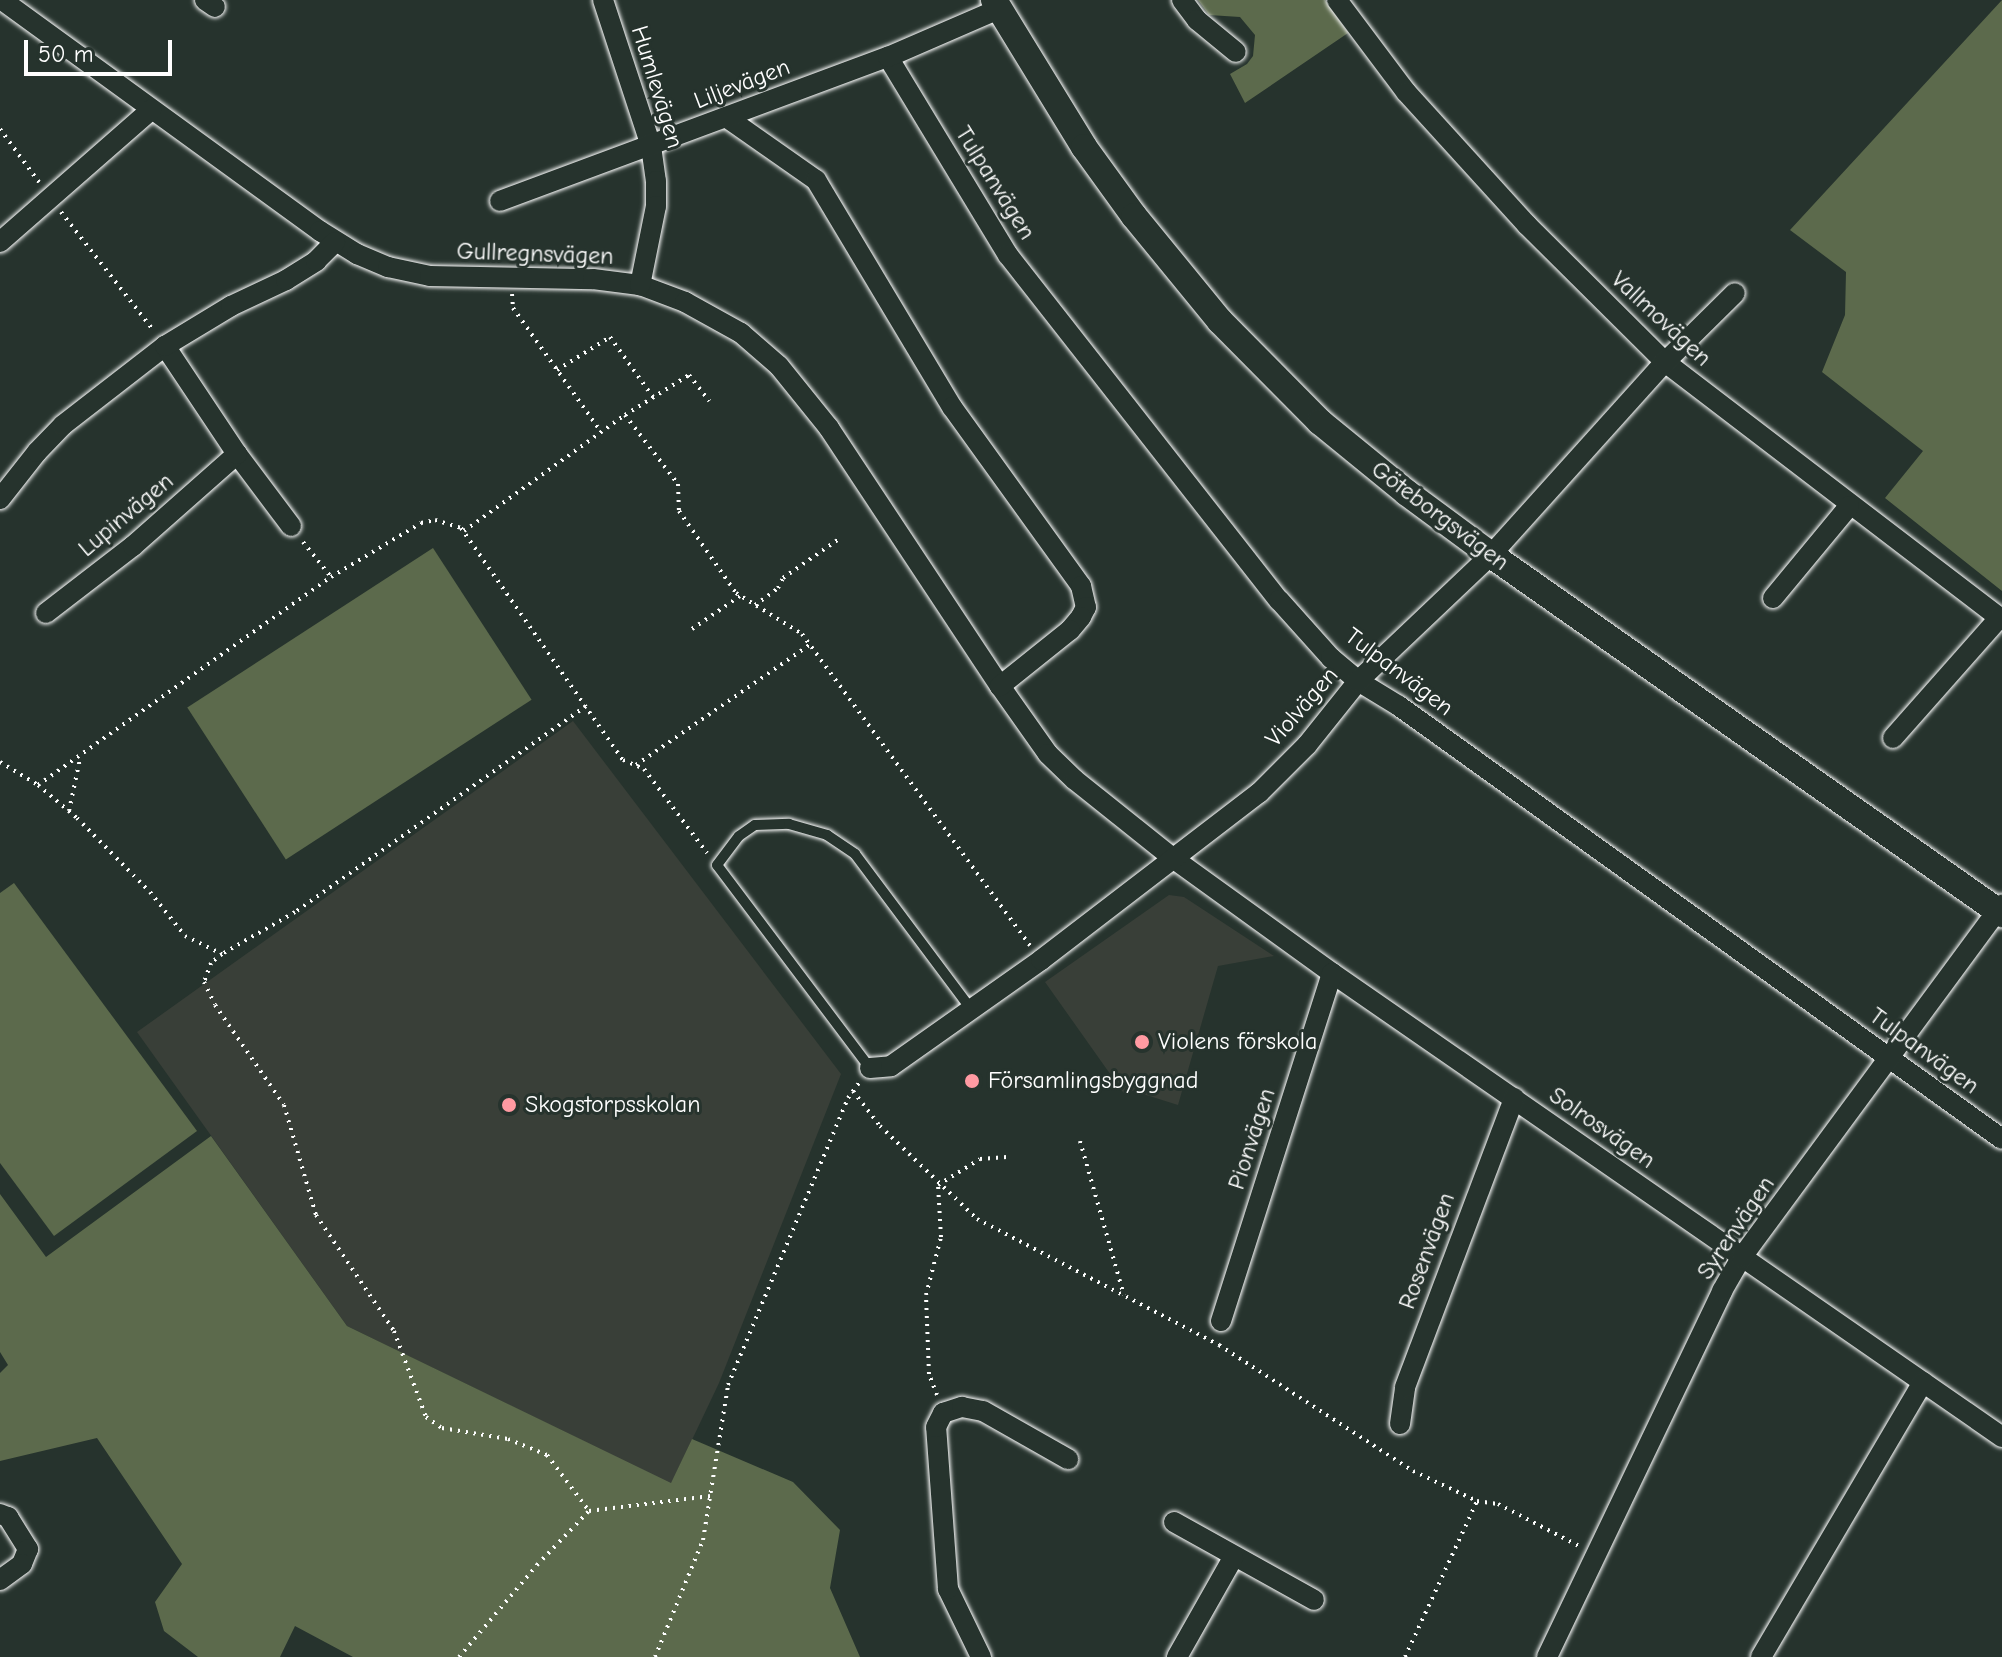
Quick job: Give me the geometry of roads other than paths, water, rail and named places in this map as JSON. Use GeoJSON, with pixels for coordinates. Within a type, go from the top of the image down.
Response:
{"type":"FeatureCollection","features":[{"type":"Feature","properties":{"kind":"street","name":"Gullregnsvägen"},"geometry":{"type":"LineString","coordinates":[[2,0],[335,242],[357,254],[411,273],[512,280],[593,279],[640,285],[685,302],[741,333],[789,376],[829,428],[1000,686],[1059,766],[1174,859]]}},
{"type":"Feature","properties":{"kind":"street","name":"Humlevägen"},"geometry":{"type":"LineString","coordinates":[[603,0],[651,146],[656,206],[640,285]]}},
{"type":"Feature","properties":{"kind":"street"},"geometry":{"type":"LineString","coordinates":[[1182,0],[1197,20],[1236,52]]}},
{"type":"Feature","properties":{"kind":"street","name":"Vallmovägen"},"geometry":{"type":"LineString","coordinates":[[1337,0],[1406,92],[1527,225],[1665,362],[2000,619]]}},
{"type":"Feature","properties":{"kind":"street","name":"Liljevägen"},"geometry":{"type":"LineString","coordinates":[[500,201],[888,57],[996,5]]}},
{"type":"Feature","properties":{"kind":"street","name":"Göteborgsvägen"},"geometry":{"type":"LineString","coordinates":[[996,5],[1093,159],[1134,216],[1220,321],[1320,422],[1407,493],[1491,555],[2000,910]]}},
{"type":"Feature","properties":{"kind":"street","name":"Tulpanvägen"},"geometry":{"type":"LineString","coordinates":[[888,57],[1008,255],[1279,600],[1331,658],[1358,681],[1399,706],[2002,1139]]}},
{"type":"Feature","properties":{"kind":"street"},"geometry":{"type":"LineString","coordinates":[[0,242],[151,110]]}},
{"type":"Feature","properties":{"kind":"street"},"geometry":{"type":"LineString","coordinates":[[726,117],[816,180],[952,407],[1081,586],[1086,607],[1081,617],[1070,630],[1000,686]]}},
{"type":"Feature","properties":{"kind":"street"},"geometry":{"type":"LineString","coordinates":[[0,499],[63,425],[165,346],[231,306],[306,267],[335,242]]}},
{"type":"Feature","properties":{"kind":"street","name":"Violvägen"},"geometry":{"type":"LineString","coordinates":[[870,1068],[891,1066],[1041,960],[1259,793],[1307,745],[1358,681],[1491,555],[1665,362],[1735,293]]}},
{"type":"Feature","properties":{"kind":"street"},"geometry":{"type":"LineString","coordinates":[[165,346],[237,454],[291,526]]}},
{"type":"Feature","properties":{"kind":"street","name":"Lupinvägen"},"geometry":{"type":"LineString","coordinates":[[46,613],[133,546],[237,454]]}},
{"type":"Feature","properties":{"kind":"street"},"geometry":{"type":"LineString","coordinates":[[1773,598],[1849,506]]}},
{"type":"Feature","properties":{"kind":"street"},"geometry":{"type":"LineString","coordinates":[[1893,738],[2000,619]]}},
{"type":"Feature","properties":{"kind":"street","name":"Solrosvägen"},"geometry":{"type":"LineString","coordinates":[[1174,859],[1332,973],[2002,1437]]}},
{"type":"Feature","properties":{"kind":"street","name":"Syrenvägen"},"geometry":{"type":"LineString","coordinates":[[1547,1657],[1742,1257],[2000,910]]}},
{"type":"Feature","properties":{"kind":"street","name":"Pionvägen"},"geometry":{"type":"LineString","coordinates":[[1221,1321],[1332,973]]}},
{"type":"Feature","properties":{"kind":"street","name":"Rosenvägen"},"geometry":{"type":"LineString","coordinates":[[1400,1424],[1405,1387],[1514,1098]]}},
{"type":"Feature","properties":{"kind":"street"},"geometry":{"type":"LineString","coordinates":[[1761,1657],[1923,1382]]}},
{"type":"Feature","properties":{"kind":"street"},"geometry":{"type":"LineString","coordinates":[[981,1657],[948,1589],[936,1427],[943,1413],[962,1407],[983,1411],[1068,1459]]}},
{"type":"Feature","properties":{"kind":"street"},"geometry":{"type":"LineString","coordinates":[[0,1514],[8,1517],[28,1549],[22,1564],[0,1580]]}},
{"type":"Feature","properties":{"kind":"street"},"geometry":{"type":"LineString","coordinates":[[1174,1522],[1233,1558],[1314,1600]]}},
{"type":"Feature","properties":{"kind":"street"},"geometry":{"type":"LineString","coordinates":[[1177,1657],[1233,1558]]}},
{"type":"Feature","properties":{"kind":"lane"},"geometry":{"type":"LineString","coordinates":[[870,1068],[717,865],[739,836],[755,825],[789,824],[827,835],[855,854],[971,1009]]}},
{"type":"Feature","properties":{"kind":"place","name":"Violens förskola"},"geometry":{"type":"Point","coordinates":[1142,1042]}},
{"type":"Feature","properties":{"kind":"place","name":"Församlingsbyggnad"},"geometry":{"type":"Point","coordinates":[972,1081]}},
{"type":"Feature","properties":{"kind":"place","name":"Skogstorpsskolan"},"geometry":{"type":"Point","coordinates":[509,1105]}}]}
